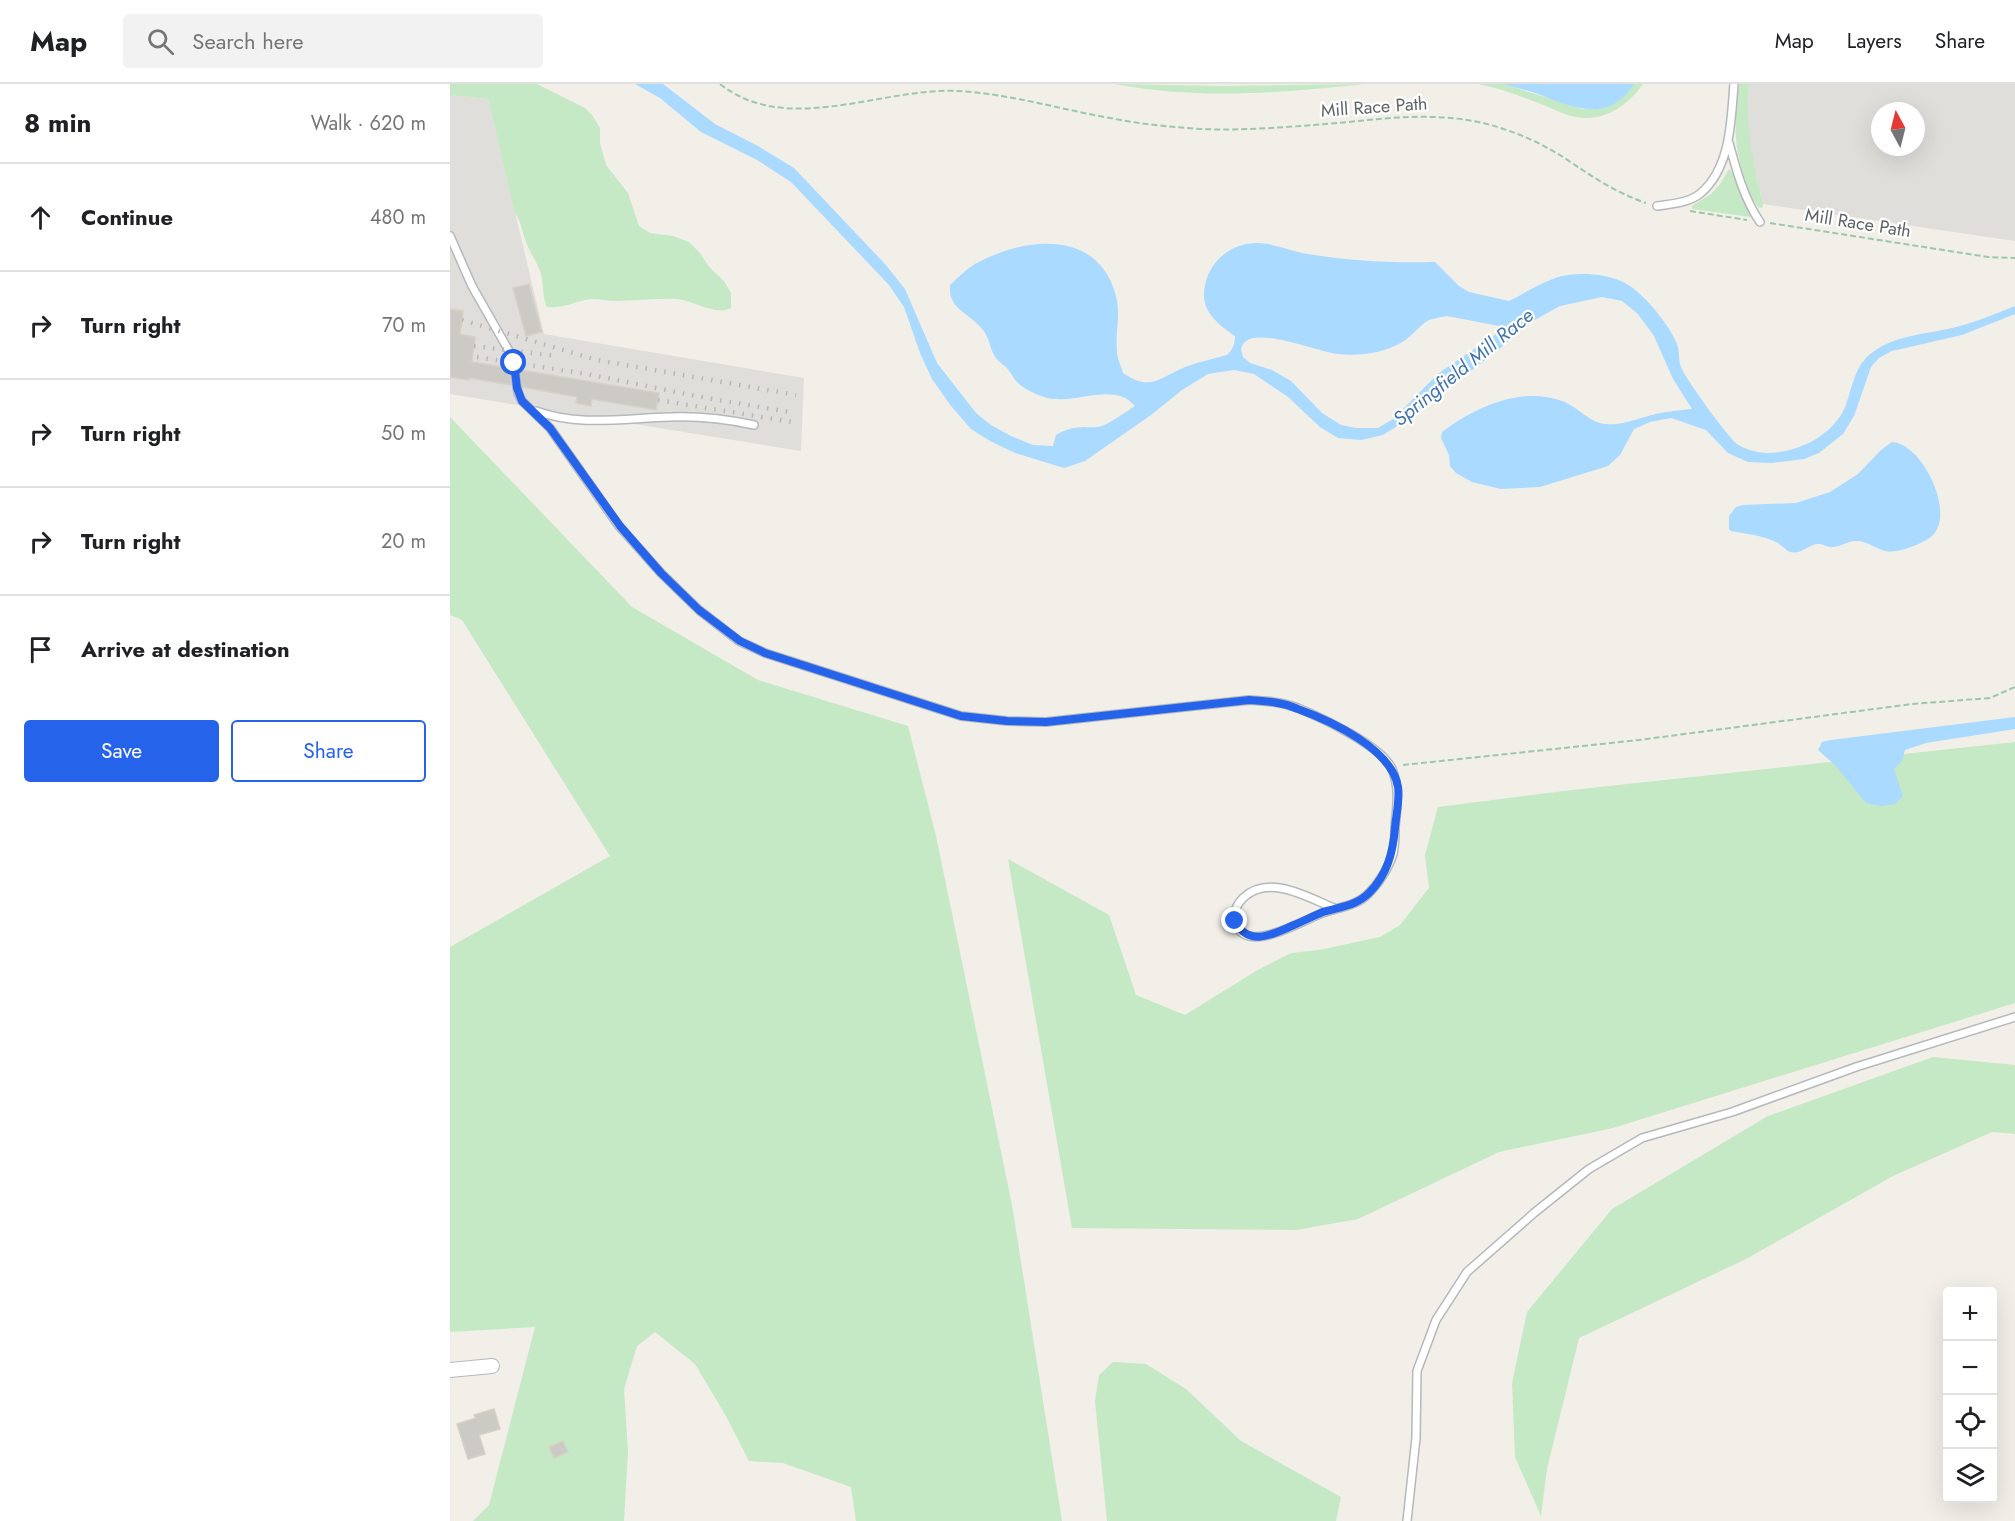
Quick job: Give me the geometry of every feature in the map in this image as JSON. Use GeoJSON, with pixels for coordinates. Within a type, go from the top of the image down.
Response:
{"type":"FeatureCollection","features":[{"type":"Feature","properties":{"kind":"street"},"geometry":{"type":"LineString","coordinates":[[450,1370],[492,1366]]}},
{"type":"Feature","properties":{"kind":"lane"},"geometry":{"type":"LineString","coordinates":[[1656,206],[1682,202],[1701,192],[1715,175],[1729,143],[1734,84]]}},
{"type":"Feature","properties":{"kind":"lane"},"geometry":{"type":"LineString","coordinates":[[1729,143],[1740,180],[1760,222]]}},
{"type":"Feature","properties":{"kind":"lane"},"geometry":{"type":"LineString","coordinates":[[450,236],[472,286],[513,358],[518,393],[528,408],[545,421],[620,526],[661,573],[699,610],[740,641],[765,653],[961,716],[1046,722],[1249,700],[1270,701],[1297,708],[1342,729],[1382,755],[1391,767],[1398,787],[1393,854],[1382,876],[1370,892],[1357,903],[1336,909],[1323,912],[1270,936],[1248,936],[1239,930],[1235,921],[1235,910],[1247,895],[1271,886],[1286,889],[1336,909]]}},
{"type":"Feature","properties":{"kind":"lane"},"geometry":{"type":"LineString","coordinates":[[528,408],[552,416],[577,420],[608,421],[684,417],[716,418],[754,425]]}},
{"type":"Feature","properties":{"kind":"lane"},"geometry":{"type":"LineString","coordinates":[[1407,1521],[1416,1438],[1417,1371],[1436,1320],[1467,1272],[1534,1213],[1588,1169],[1642,1138],[1732,1112],[1856,1066],[2015,1017]]}},
{"type":"Feature","properties":{"kind":"path","name":"Mill Race Path"},"geometry":{"type":"LineString","coordinates":[[720,84],[750,101],[773,107],[802,109],[907,94],[957,91],[1033,101],[1130,122],[1202,129],[1270,128],[1415,116],[1449,117],[1484,123],[1527,138],[1562,156],[1608,187],[1656,206]]}},
{"type":"Feature","properties":{"kind":"path","name":"Mill Race Path"},"geometry":{"type":"LineString","coordinates":[[1680,210],[1988,257],[2015,258]]}},
{"type":"Feature","properties":{"kind":"path"},"geometry":{"type":"LineString","coordinates":[[1391,767],[1639,740],[1912,704],[1990,698],[2015,687]]}},
{"type":"Feature","properties":{"kind":"shaded area"},"geometry":{"type":"Polygon","coordinates":[[[1749,84],[2015,84],[2015,241],[1763,204],[1751,153],[1747,120],[1749,84]]]}},
{"type":"Feature","properties":{"kind":"shaded area"},"geometry":{"type":"Polygon","coordinates":[[[450,95],[488,99],[544,334],[804,378],[801,451],[450,394],[450,95]]]}},
{"type":"Feature","properties":{"kind":"green space"},"geometry":{"type":"Polygon","coordinates":[[[450,84],[537,84],[585,108],[600,128],[600,143],[606,165],[628,193],[639,226],[650,233],[673,236],[689,242],[724,281],[731,293],[731,308],[719,310],[677,299],[616,301],[592,299],[559,307],[547,307],[540,270],[515,213],[488,99],[450,95],[450,84]]]}},
{"type":"Feature","properties":{"kind":"green space"},"geometry":{"type":"Polygon","coordinates":[[[1115,84],[1221,86],[1365,84],[1270,92],[1209,93],[1178,92],[1115,84]]]}},
{"type":"Feature","properties":{"kind":"green space"},"geometry":{"type":"Polygon","coordinates":[[[1478,84],[1504,84],[1582,109],[1612,104],[1624,96],[1634,84],[1643,84],[1632,97],[1610,113],[1594,118],[1579,118],[1510,92],[1478,84]]]}},
{"type":"Feature","properties":{"kind":"green space"},"geometry":{"type":"Polygon","coordinates":[[[1739,84],[1749,84],[1749,130],[1763,204],[1760,208],[1750,193],[1737,146],[1736,111],[1739,84]]]}},
{"type":"Feature","properties":{"kind":"green space"},"geometry":{"type":"Polygon","coordinates":[[[1729,169],[1735,177],[1751,217],[1692,209],[1692,206],[1711,194],[1729,169]]]}},
{"type":"Feature","properties":{"kind":"green space"},"geometry":{"type":"Polygon","coordinates":[[[450,417],[632,607],[758,680],[908,726],[936,836],[1012,1205],[1062,1521],[856,1521],[851,1487],[783,1463],[749,1461],[695,1364],[655,1332],[637,1346],[624,1389],[628,1452],[624,1521],[473,1521],[489,1505],[535,1327],[450,1332],[450,947],[610,856],[462,620],[450,615],[450,417]]]}},
{"type":"Feature","properties":{"kind":"green space"},"geometry":{"type":"Polygon","coordinates":[[[2015,742],[2015,1003],[1613,1128],[1499,1152],[1358,1219],[1296,1230],[1072,1228],[1008,859],[1109,915],[1136,995],[1185,1015],[1256,971],[1291,953],[1319,950],[1380,937],[1400,925],[1429,888],[1425,855],[1438,807],[1572,790],[2015,742]]]}},
{"type":"Feature","properties":{"kind":"green space"},"geometry":{"type":"Polygon","coordinates":[[[1933,1057],[2015,1065],[2015,1134],[1992,1132],[1893,1176],[1746,1259],[1579,1338],[1547,1469],[1541,1516],[1515,1457],[1512,1383],[1527,1312],[1612,1209],[1768,1116],[1933,1057]]]}},
{"type":"Feature","properties":{"kind":"green space"},"geometry":{"type":"Polygon","coordinates":[[[1113,1362],[1146,1364],[1186,1389],[1241,1441],[1341,1497],[1336,1521],[1107,1521],[1095,1401],[1099,1375],[1113,1362]]]}},
{"type":"Feature","properties":{"kind":"water","name":"Springfield Mill Race"},"geometry":{"type":"Polygon","coordinates":[[[635,84],[663,84],[715,124],[794,168],[885,264],[905,289],[937,363],[976,413],[991,425],[1033,445],[1053,446],[1056,435],[1062,432],[1102,426],[1135,406],[1118,395],[1051,399],[1026,389],[995,357],[983,330],[952,300],[950,285],[971,267],[998,253],[1039,244],[1078,249],[1094,259],[1107,275],[1116,296],[1117,354],[1123,373],[1141,382],[1161,379],[1190,365],[1227,355],[1231,351],[1235,336],[1216,321],[1207,309],[1205,285],[1212,268],[1223,255],[1248,244],[1268,244],[1302,253],[1352,260],[1435,262],[1459,286],[1469,292],[1509,301],[1545,282],[1565,275],[1590,274],[1614,278],[1637,291],[1661,317],[1677,344],[1684,373],[1732,439],[1743,448],[1763,453],[1790,450],[1802,446],[1813,441],[1832,426],[1845,407],[1862,363],[1882,346],[1903,338],[1967,324],[2015,306],[2015,314],[1962,335],[1892,351],[1879,358],[1871,367],[1854,416],[1843,434],[1819,453],[1804,459],[1772,463],[1748,462],[1728,453],[1706,430],[1671,418],[1650,422],[1634,429],[1620,455],[1608,466],[1540,487],[1501,489],[1472,482],[1456,473],[1450,466],[1449,455],[1441,438],[1442,432],[1469,414],[1499,402],[1531,396],[1546,397],[1568,403],[1594,421],[1606,424],[1619,424],[1660,413],[1692,409],[1673,379],[1654,336],[1638,314],[1622,301],[1602,297],[1560,306],[1533,321],[1407,420],[1383,435],[1361,440],[1338,438],[1320,427],[1288,397],[1254,374],[1234,370],[1208,374],[1182,390],[1151,415],[1085,461],[1064,468],[1015,453],[971,429],[932,379],[904,307],[889,285],[791,182],[757,160],[701,132],[660,98],[635,84]],[[1447,316],[1429,320],[1407,339],[1396,345],[1380,351],[1354,355],[1337,354],[1264,338],[1246,341],[1241,349],[1243,357],[1250,363],[1272,370],[1291,381],[1322,413],[1341,425],[1378,428],[1393,419],[1439,373],[1499,332],[1499,326],[1447,316]]]}},
{"type":"Feature","properties":{"kind":"water"},"geometry":{"type":"Polygon","coordinates":[[[1504,84],[1634,84],[1623,97],[1611,105],[1599,109],[1586,109],[1573,107],[1504,84]]]}},
{"type":"Feature","properties":{"kind":"water"},"geometry":{"type":"Polygon","coordinates":[[[1892,442],[1904,446],[1915,455],[1934,484],[1939,500],[1940,516],[1937,529],[1928,539],[1890,552],[1855,541],[1831,547],[1816,544],[1802,551],[1790,552],[1771,540],[1729,529],[1729,516],[1736,507],[1796,503],[1830,492],[1858,474],[1892,442]]]}},
{"type":"Feature","properties":{"kind":"water"},"geometry":{"type":"Polygon","coordinates":[[[2015,717],[2015,729],[1926,743],[1905,750],[1902,761],[1894,769],[1903,796],[1895,804],[1881,806],[1866,803],[1835,765],[1818,750],[1822,742],[1831,740],[2015,717]]]}},
{"type":"Feature","properties":{"kind":"building"},"geometry":{"type":"Polygon","coordinates":[[[529,284],[542,332],[526,336],[513,288],[529,284]]]}},
{"type":"Feature","properties":{"kind":"building"},"geometry":{"type":"Polygon","coordinates":[[[450,309],[463,311],[460,334],[475,337],[472,362],[509,368],[511,385],[450,377],[450,309]]]}},
{"type":"Feature","properties":{"kind":"building"},"geometry":{"type":"Polygon","coordinates":[[[520,370],[659,393],[656,410],[592,399],[591,406],[576,403],[577,397],[523,387],[520,370]]]}},
{"type":"Feature","properties":{"kind":"building"},"geometry":{"type":"Polygon","coordinates":[[[494,1409],[500,1429],[479,1435],[485,1454],[468,1459],[457,1424],[476,1418],[474,1415],[494,1409]]]}},
{"type":"Feature","properties":{"kind":"building"},"geometry":{"type":"Polygon","coordinates":[[[563,1441],[568,1452],[554,1458],[549,1447],[563,1441]]]}},
{"type":"Feature","properties":{"kind":"railway"},"geometry":{"type":"LineString","coordinates":[[462,320],[597,360],[796,395]]}},
{"type":"Feature","properties":{"kind":"railway"},"geometry":{"type":"LineString","coordinates":[[474,346],[557,356]]}},
{"type":"Feature","properties":{"kind":"railway"},"geometry":{"type":"LineString","coordinates":[[477,357],[587,374],[795,413]]}},
{"type":"Feature","properties":{"kind":"railway"},"geometry":{"type":"LineString","coordinates":[[658,400],[792,422]]}},
{"type":"Feature","properties":{"kind":"route"},"geometry":{"type":"LineString","coordinates":[[514,363],[518,393],[522,401],[545,421],[620,526],[661,573],[699,610],[740,641],[765,653],[961,716],[1007,721],[1046,722],[1249,700],[1270,701],[1297,708],[1342,729],[1382,755],[1391,767],[1398,787],[1393,854],[1382,876],[1370,892],[1357,903],[1323,912],[1270,936],[1248,936],[1239,930],[1235,921]]}}]}
